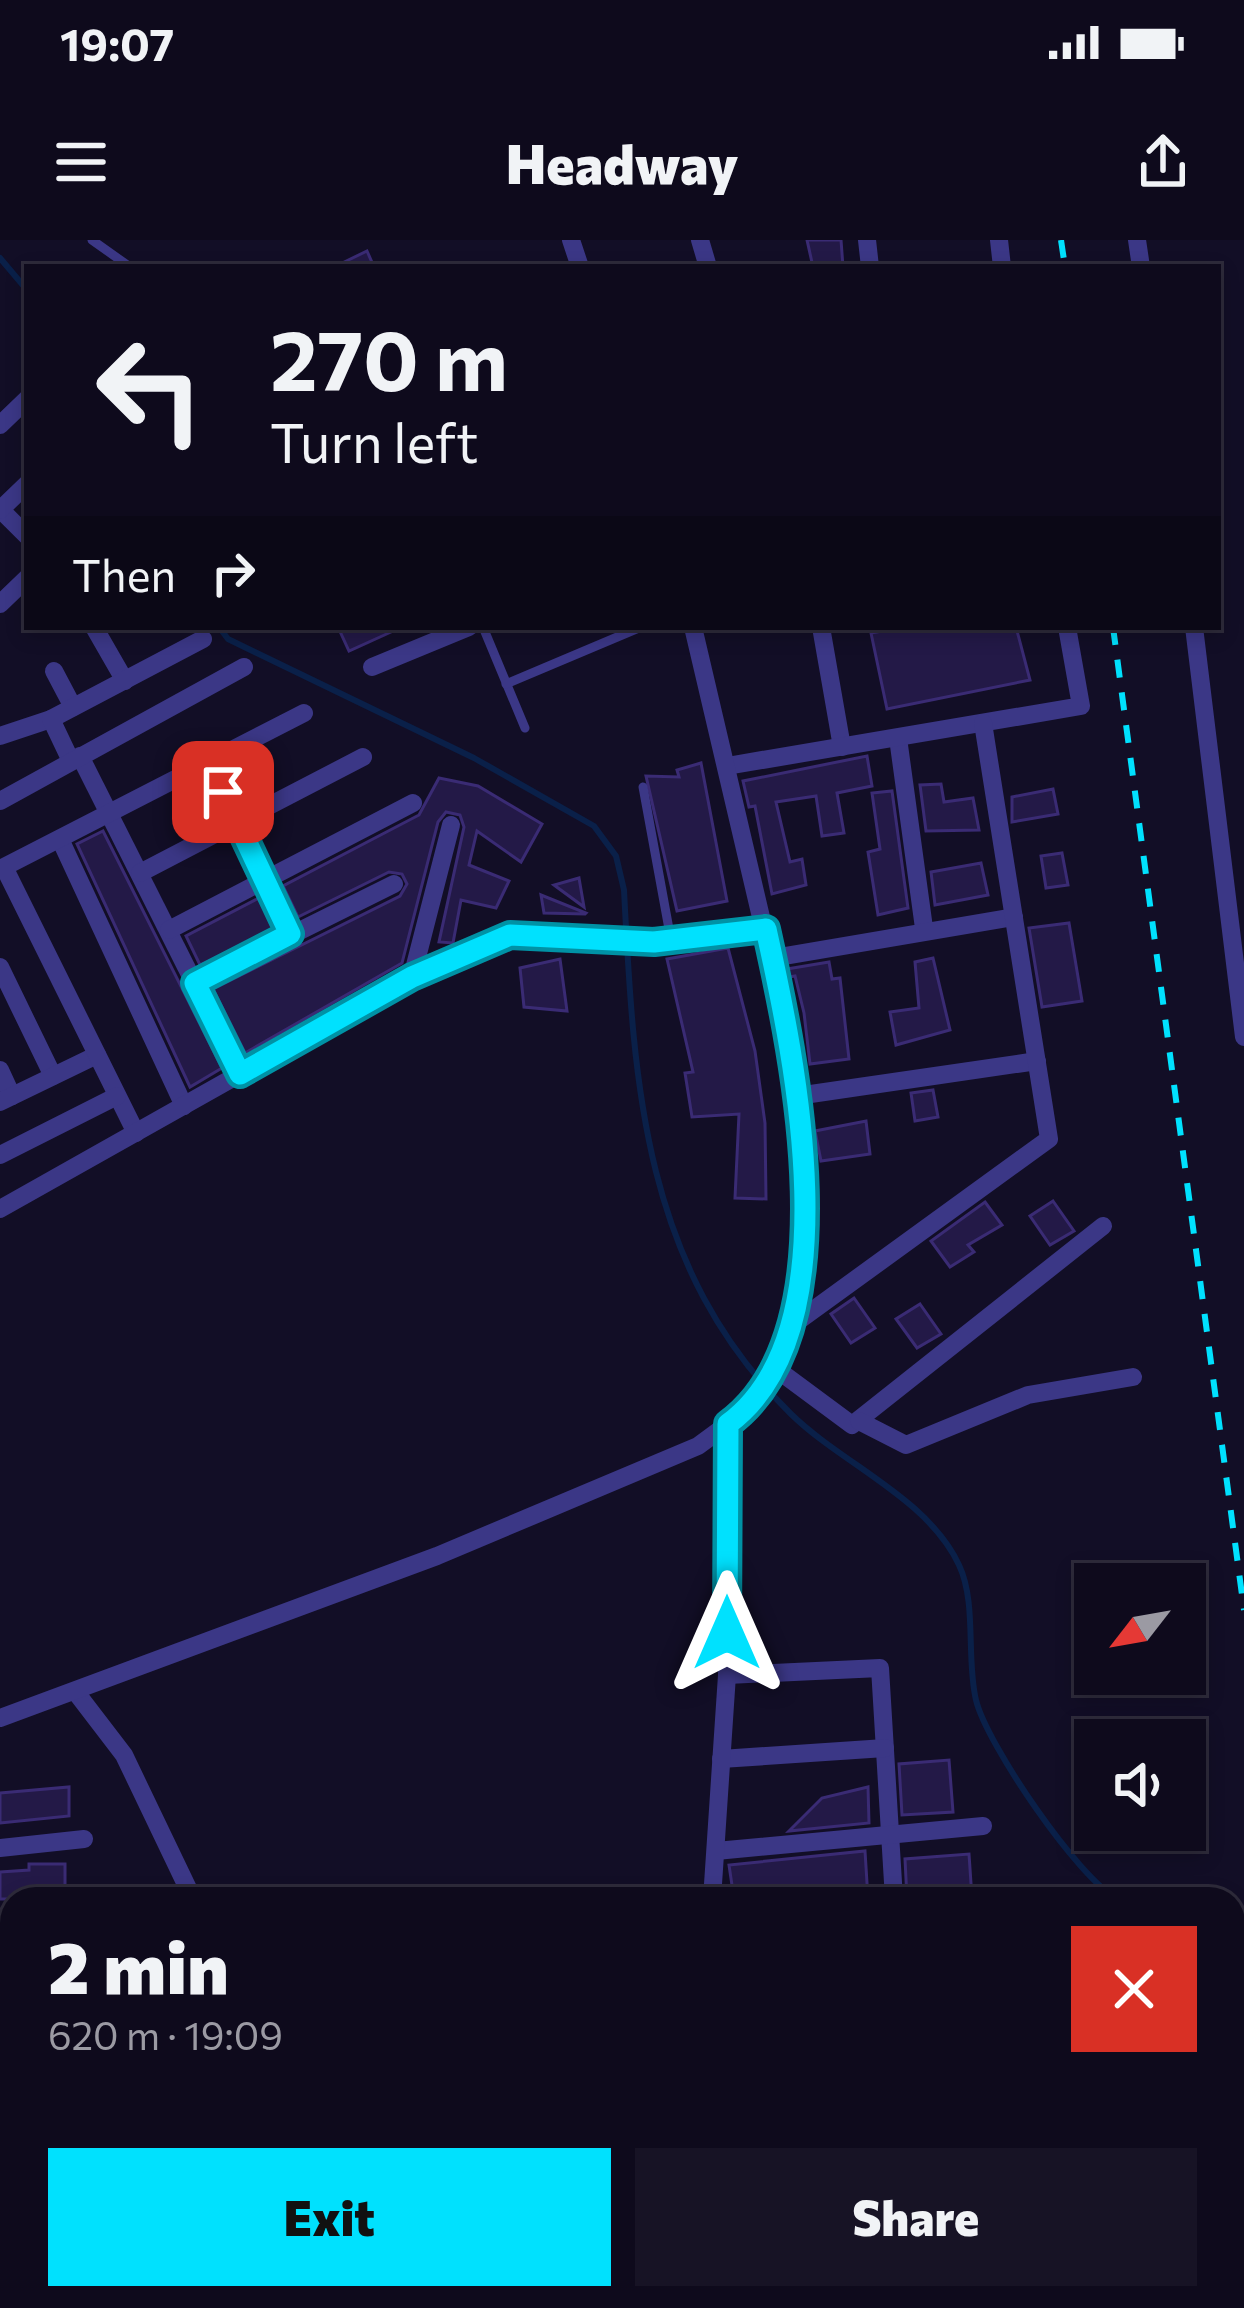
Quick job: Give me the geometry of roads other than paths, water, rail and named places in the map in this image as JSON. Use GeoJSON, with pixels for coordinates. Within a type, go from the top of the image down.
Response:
{"type":"FeatureCollection","features":[{"type":"Feature","properties":{"kind":"street"},"geometry":{"type":"LineString","coordinates":[[0,425],[24,402]]}},
{"type":"Feature","properties":{"kind":"street"},"geometry":{"type":"LineString","coordinates":[[24,487],[0,510],[24,533]]}},
{"type":"Feature","properties":{"kind":"street"},"geometry":{"type":"LineString","coordinates":[[0,604],[24,581]]}},
{"type":"Feature","properties":{"kind":"street"},"geometry":{"type":"LineString","coordinates":[[97,630],[125,681]]}},
{"type":"Feature","properties":{"kind":"street"},"geometry":{"type":"LineString","coordinates":[[372,667],[462,630]]}},
{"type":"Feature","properties":{"kind":"street"},"geometry":{"type":"LineString","coordinates":[[0,1718],[437,1556],[698,1446],[751,1407],[794,1324],[806,1212],[797,1096],[773,958],[694,630]]}},
{"type":"Feature","properties":{"kind":"street"},"geometry":{"type":"LineString","coordinates":[[822,630],[842,747]]}},
{"type":"Feature","properties":{"kind":"street"},"geometry":{"type":"LineString","coordinates":[[727,766],[1081,706],[1068,630]]}},
{"type":"Feature","properties":{"kind":"street"},"geometry":{"type":"LineString","coordinates":[[1194,630],[1239,959],[1244,1037]]}},
{"type":"Feature","properties":{"kind":"street"},"geometry":{"type":"LineString","coordinates":[[0,736],[51,719],[203,639]]}},
{"type":"Feature","properties":{"kind":"street"},"geometry":{"type":"LineString","coordinates":[[0,801],[244,667]]}},
{"type":"Feature","properties":{"kind":"street"},"geometry":{"type":"LineString","coordinates":[[53,671],[73,707]]}},
{"type":"Feature","properties":{"kind":"street"},"geometry":{"type":"LineString","coordinates":[[136,1133],[4,867],[304,713]]}},
{"type":"Feature","properties":{"kind":"street"},"geometry":{"type":"LineString","coordinates":[[51,719],[110,812],[240,1074]]}},
{"type":"Feature","properties":{"kind":"street"},"geometry":{"type":"LineString","coordinates":[[794,1324],[1049,1139],[983,723]]}},
{"type":"Feature","properties":{"kind":"street"},"geometry":{"type":"LineString","coordinates":[[898,738],[924,928]]}},
{"type":"Feature","properties":{"kind":"street"},"geometry":{"type":"LineString","coordinates":[[140,873],[363,757]]}},
{"type":"Feature","properties":{"kind":"street"},"geometry":{"type":"LineString","coordinates":[[208,762],[290,934]]}},
{"type":"Feature","properties":{"kind":"street"},"geometry":{"type":"LineString","coordinates":[[169,930],[413,803]]}},
{"type":"Feature","properties":{"kind":"street"},"geometry":{"type":"LineString","coordinates":[[412,977],[451,825]]}},
{"type":"Feature","properties":{"kind":"street"},"geometry":{"type":"LineString","coordinates":[[61,839],[184,1106]]}},
{"type":"Feature","properties":{"kind":"street"},"geometry":{"type":"LineString","coordinates":[[195,983],[394,884]]}},
{"type":"Feature","properties":{"kind":"street"},"geometry":{"type":"LineString","coordinates":[[773,958],[924,928],[1014,917]]}},
{"type":"Feature","properties":{"kind":"street"},"geometry":{"type":"LineString","coordinates":[[0,1209],[412,977],[510,935],[595,942],[663,941],[766,929]]}},
{"type":"Feature","properties":{"kind":"street"},"geometry":{"type":"LineString","coordinates":[[0,967],[53,1076]]}},
{"type":"Feature","properties":{"kind":"street"},"geometry":{"type":"LineString","coordinates":[[0,1070],[6,1099],[97,1055]]}},
{"type":"Feature","properties":{"kind":"street"},"geometry":{"type":"LineString","coordinates":[[797,1096],[1037,1060]]}},
{"type":"Feature","properties":{"kind":"street"},"geometry":{"type":"LineString","coordinates":[[0,1155],[117,1096]]}},
{"type":"Feature","properties":{"kind":"street"},"geometry":{"type":"LineString","coordinates":[[770,1368],[846,1424],[859,1421],[1103,1226]]}},
{"type":"Feature","properties":{"kind":"street"},"geometry":{"type":"LineString","coordinates":[[859,1421],[906,1445],[1028,1395],[1133,1377]]}},
{"type":"Feature","properties":{"kind":"street"},"geometry":{"type":"LineString","coordinates":[[713,1887],[727,1675],[728,1424]]}},
{"type":"Feature","properties":{"kind":"street"},"geometry":{"type":"LineString","coordinates":[[727,1675],[880,1668],[893,1887]]}},
{"type":"Feature","properties":{"kind":"street"},"geometry":{"type":"LineString","coordinates":[[75,1691],[124,1755],[187,1887]]}},
{"type":"Feature","properties":{"kind":"street"},"geometry":{"type":"LineString","coordinates":[[722,1759],[885,1748]]}},
{"type":"Feature","properties":{"kind":"street"},"geometry":{"type":"LineString","coordinates":[[716,1851],[983,1826]]}},
{"type":"Feature","properties":{"kind":"street"},"geometry":{"type":"LineString","coordinates":[[0,1848],[84,1839]]}},
{"type":"Feature","properties":{"kind":"lane"},"geometry":{"type":"LineString","coordinates":[[92,240],[126,264]]}},
{"type":"Feature","properties":{"kind":"lane"},"geometry":{"type":"LineString","coordinates":[[484,630],[525,728]]}},
{"type":"Feature","properties":{"kind":"lane"},"geometry":{"type":"LineString","coordinates":[[506,684],[633,630]]}},
{"type":"Feature","properties":{"kind":"lane"},"geometry":{"type":"LineString","coordinates":[[643,787],[663,941]]}},
{"type":"Feature","properties":{"kind":"waterway"},"geometry":{"type":"LineString","coordinates":[[0,258],[24,286]]}},
{"type":"Feature","properties":{"kind":"waterway"},"geometry":{"type":"LineString","coordinates":[[221,630],[228,639],[474,758],[594,826],[616,856],[624,890],[642,1103],[676,1236],[704,1298],[742,1358],[791,1414],[906,1501],[945,1541],[964,1580],[973,1684],[983,1720],[1015,1777],[1101,1887]]}},
{"type":"Feature","properties":{"kind":"railway"},"geometry":{"type":"LineString","coordinates":[[1061,240],[1065,264]]}},
{"type":"Feature","properties":{"kind":"railway"},"geometry":{"type":"LineString","coordinates":[[1113,630],[1244,1610]]}}]}
